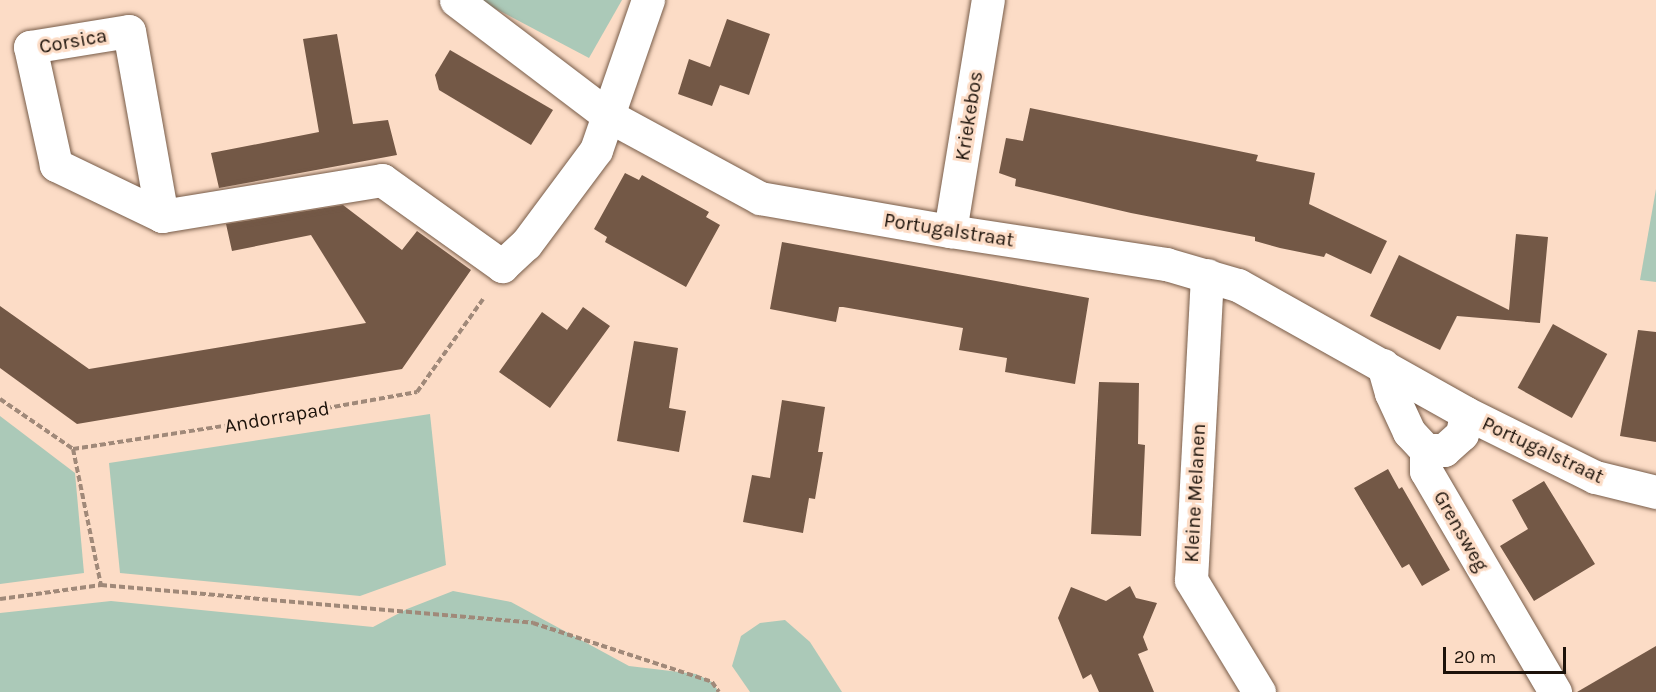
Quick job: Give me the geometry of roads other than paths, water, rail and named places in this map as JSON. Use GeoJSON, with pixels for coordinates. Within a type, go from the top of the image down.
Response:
{"type":"FeatureCollection","features":[{"type":"Feature","properties":{"kind":"street","name":"Portugalstraat"},"geometry":{"type":"LineString","coordinates":[[456,0],[609,116],[760,198],[950,231],[1166,264],[1238,285],[1467,413],[1595,477],[1656,492]]}},
{"type":"Feature","properties":{"kind":"street"},"geometry":{"type":"LineString","coordinates":[[162,216],[382,180],[502,266],[526,244],[596,150],[648,0]]}},
{"type":"Feature","properties":{"kind":"street","name":"Kriekebos"},"geometry":{"type":"LineString","coordinates":[[950,231],[988,0]]}},
{"type":"Feature","properties":{"kind":"street","name":"Corsica"},"geometry":{"type":"LineString","coordinates":[[129,31],[162,216],[56,165],[30,47],[129,31]]}},
{"type":"Feature","properties":{"kind":"street","name":"Kleine Melanen"},"geometry":{"type":"LineString","coordinates":[[1207,275],[1191,580],[1259,692]]}},
{"type":"Feature","properties":{"kind":"street"},"geometry":{"type":"LineString","coordinates":[[1383,365],[1391,393],[1409,432],[1426,450]]}},
{"type":"Feature","properties":{"kind":"street","name":"Portugalstraat"},"geometry":{"type":"LineString","coordinates":[[1426,450],[1444,450],[1462,434],[1467,413]]}},
{"type":"Feature","properties":{"kind":"street","name":"Grensweg"},"geometry":{"type":"LineString","coordinates":[[1426,450],[1426,471],[1555,692]]}}]}
